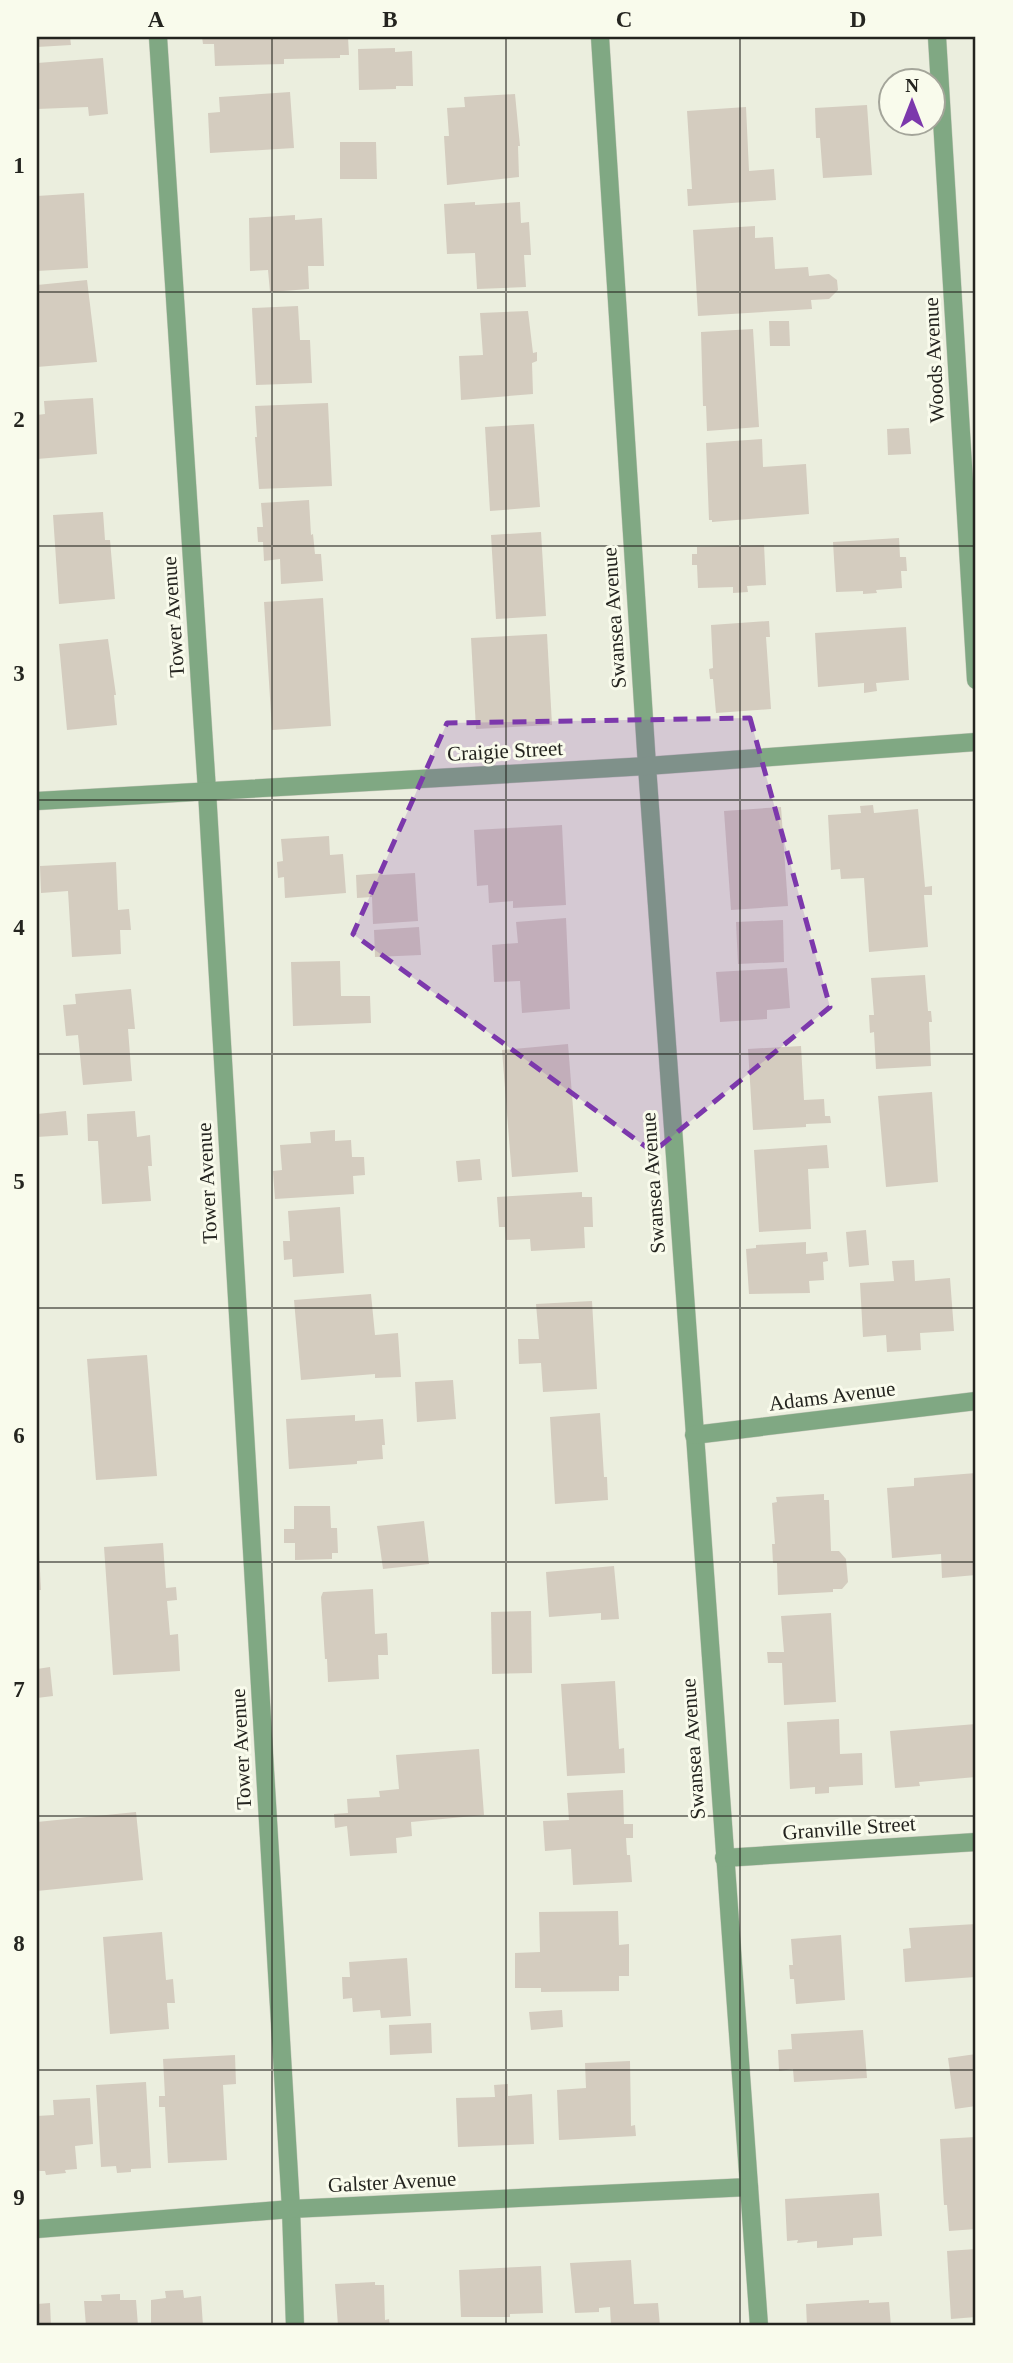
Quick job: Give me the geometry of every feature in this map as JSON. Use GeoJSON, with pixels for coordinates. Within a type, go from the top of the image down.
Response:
{"type":"FeatureCollection","features":[{"type":"Feature","properties":{"kind":"street","name":"Tower Avenue"},"geometry":{"type":"LineString","coordinates":[[158,37],[207,791],[291,2209],[295,2326]]}},
{"type":"Feature","properties":{"kind":"street","name":"Swansea Avenue"},"geometry":{"type":"LineString","coordinates":[[600,37],[647,766],[758,2326]]}},
{"type":"Feature","properties":{"kind":"street","name":"Woods Avenue"},"geometry":{"type":"LineString","coordinates":[[937,37],[976,680]]}},
{"type":"Feature","properties":{"kind":"street","name":"Craigie Street"},"geometry":{"type":"LineString","coordinates":[[37,801],[647,766],[976,742]]}},
{"type":"Feature","properties":{"kind":"street","name":"Adams Avenue"},"geometry":{"type":"LineString","coordinates":[[694,1435],[976,1401]]}},
{"type":"Feature","properties":{"kind":"street","name":"Granville Street"},"geometry":{"type":"LineString","coordinates":[[724,1858],[976,1842]]}},
{"type":"Feature","properties":{"kind":"street","name":"Galster Avenue"},"geometry":{"type":"LineString","coordinates":[[37,2229],[291,2209],[749,2187]]}},
{"type":"Feature","properties":{"kind":"highlighted area"},"geometry":{"type":"Polygon","coordinates":[[[750,718],[830,1007],[653,1152],[353,934],[447,723],[750,718]]]}},
{"type":"Feature","properties":{"kind":"building"},"geometry":{"type":"Polygon","coordinates":[[[37,37],[70,37],[71,45],[37,47],[37,37]]]}},
{"type":"Feature","properties":{"kind":"building"},"geometry":{"type":"Polygon","coordinates":[[[202,37],[348,37],[349,55],[340,55],[340,58],[284,59],[284,64],[215,66],[214,44],[203,44],[202,37]]]}},
{"type":"Feature","properties":{"kind":"building"},"geometry":{"type":"Polygon","coordinates":[[[395,48],[395,52],[412,51],[413,86],[359,90],[358,49],[395,48]]]}},
{"type":"Feature","properties":{"kind":"building"},"geometry":{"type":"Polygon","coordinates":[[[103,58],[108,114],[89,116],[88,107],[37,109],[37,63],[103,58]]]}},
{"type":"Feature","properties":{"kind":"building"},"geometry":{"type":"Polygon","coordinates":[[[290,92],[294,148],[210,153],[208,113],[220,112],[219,97],[290,92]]]}},
{"type":"Feature","properties":{"kind":"building"},"geometry":{"type":"Polygon","coordinates":[[[515,94],[520,146],[519,177],[447,185],[444,136],[449,136],[447,108],[465,107],[464,97],[515,94]]]}},
{"type":"Feature","properties":{"kind":"building"},"geometry":{"type":"Polygon","coordinates":[[[867,105],[872,175],[823,178],[820,138],[816,138],[815,108],[867,105]]]}},
{"type":"Feature","properties":{"kind":"building"},"geometry":{"type":"Polygon","coordinates":[[[746,107],[749,171],[774,169],[776,200],[688,206],[687,189],[692,189],[687,111],[746,107]]]}},
{"type":"Feature","properties":{"kind":"building"},"geometry":{"type":"Polygon","coordinates":[[[340,142],[376,142],[377,179],[340,179],[340,142]]]}},
{"type":"Feature","properties":{"kind":"building"},"geometry":{"type":"Polygon","coordinates":[[[84,193],[88,268],[37,271],[37,196],[84,193]]]}},
{"type":"Feature","properties":{"kind":"building"},"geometry":{"type":"Polygon","coordinates":[[[475,202],[475,205],[520,202],[521,223],[529,222],[531,255],[524,255],[526,287],[477,289],[475,253],[447,254],[444,204],[475,202]]]}},
{"type":"Feature","properties":{"kind":"building"},"geometry":{"type":"Polygon","coordinates":[[[295,215],[295,220],[322,218],[324,266],[308,266],[309,289],[270,292],[268,270],[250,271],[249,218],[295,215]]]}},
{"type":"Feature","properties":{"kind":"building"},"geometry":{"type":"Polygon","coordinates":[[[755,226],[755,238],[773,237],[775,269],[808,267],[809,276],[829,274],[837,280],[838,290],[829,299],[811,300],[812,309],[698,316],[693,230],[755,226]]]}},
{"type":"Feature","properties":{"kind":"building"},"geometry":{"type":"Polygon","coordinates":[[[87,280],[97,362],[37,367],[37,285],[87,280]]]}},
{"type":"Feature","properties":{"kind":"building"},"geometry":{"type":"Polygon","coordinates":[[[298,306],[300,340],[310,340],[312,383],[256,385],[252,308],[298,306]]]}},
{"type":"Feature","properties":{"kind":"building"},"geometry":{"type":"Polygon","coordinates":[[[528,311],[533,353],[537,352],[537,361],[532,363],[533,394],[461,400],[459,356],[483,355],[480,313],[528,311]]]}},
{"type":"Feature","properties":{"kind":"building"},"geometry":{"type":"Polygon","coordinates":[[[769,321],[789,321],[790,346],[770,346],[769,321]]]}},
{"type":"Feature","properties":{"kind":"building"},"geometry":{"type":"Polygon","coordinates":[[[753,329],[759,427],[707,431],[706,406],[703,406],[701,332],[753,329]]]}},
{"type":"Feature","properties":{"kind":"building"},"geometry":{"type":"Polygon","coordinates":[[[93,398],[97,454],[37,459],[37,415],[45,414],[44,401],[93,398]]]}},
{"type":"Feature","properties":{"kind":"building"},"geometry":{"type":"Polygon","coordinates":[[[328,403],[332,486],[259,489],[255,406],[328,403]]]}},
{"type":"Feature","properties":{"kind":"building"},"geometry":{"type":"Polygon","coordinates":[[[534,424],[540,507],[490,511],[485,427],[534,424]]]}},
{"type":"Feature","properties":{"kind":"building"},"geometry":{"type":"Polygon","coordinates":[[[909,428],[911,454],[888,455],[887,429],[909,428]]]}},
{"type":"Feature","properties":{"kind":"building"},"geometry":{"type":"Polygon","coordinates":[[[762,439],[763,467],[806,464],[809,514],[712,522],[709,520],[706,443],[762,439]]]}},
{"type":"Feature","properties":{"kind":"building"},"geometry":{"type":"Polygon","coordinates":[[[309,500],[311,535],[313,534],[315,554],[321,554],[323,581],[281,584],[280,559],[264,561],[263,542],[258,542],[257,527],[263,527],[261,503],[309,500]]]}},
{"type":"Feature","properties":{"kind":"building"},"geometry":{"type":"Polygon","coordinates":[[[103,512],[105,540],[110,540],[115,599],[59,604],[53,515],[103,512]]]}},
{"type":"Feature","properties":{"kind":"building"},"geometry":{"type":"Polygon","coordinates":[[[541,532],[546,616],[496,619],[491,535],[541,532]]]}},
{"type":"Feature","properties":{"kind":"building"},"geometry":{"type":"Polygon","coordinates":[[[899,538],[900,557],[906,557],[907,571],[901,571],[902,588],[863,594],[863,591],[836,592],[833,542],[899,538]]]}},
{"type":"Feature","properties":{"kind":"building"},"geometry":{"type":"Polygon","coordinates":[[[764,545],[766,585],[747,586],[748,592],[733,593],[733,587],[698,588],[697,565],[692,565],[692,554],[697,554],[697,547],[764,545]]]}},
{"type":"Feature","properties":{"kind":"building"},"geometry":{"type":"Polygon","coordinates":[[[323,598],[331,726],[272,730],[264,602],[323,598]]]}},
{"type":"Feature","properties":{"kind":"building"},"geometry":{"type":"Polygon","coordinates":[[[769,621],[770,637],[766,637],[771,709],[716,713],[713,679],[710,679],[709,669],[713,668],[711,625],[769,621]]]}},
{"type":"Feature","properties":{"kind":"building"},"geometry":{"type":"Polygon","coordinates":[[[906,627],[909,680],[876,683],[877,691],[864,693],[864,683],[818,687],[815,633],[906,627]]]}},
{"type":"Feature","properties":{"kind":"building"},"geometry":{"type":"Polygon","coordinates":[[[547,634],[552,725],[476,729],[471,638],[547,634]]]}},
{"type":"Feature","properties":{"kind":"building"},"geometry":{"type":"Polygon","coordinates":[[[108,639],[116,695],[117,725],[67,730],[59,644],[108,639]]]}},
{"type":"Feature","properties":{"kind":"building"},"geometry":{"type":"Polygon","coordinates":[[[873,805],[874,813],[918,809],[925,887],[932,886],[932,895],[924,895],[928,947],[869,952],[864,878],[841,879],[840,869],[831,870],[828,815],[861,813],[860,806],[873,805]]]}},
{"type":"Feature","properties":{"kind":"building"},"geometry":{"type":"Polygon","coordinates":[[[781,807],[788,906],[731,910],[724,811],[781,807]]]}},
{"type":"Feature","properties":{"kind":"building"},"geometry":{"type":"Polygon","coordinates":[[[562,825],[566,905],[513,908],[513,901],[489,903],[488,885],[477,886],[474,830],[562,825]]]}},
{"type":"Feature","properties":{"kind":"building"},"geometry":{"type":"Polygon","coordinates":[[[329,836],[330,855],[343,854],[346,893],[285,898],[284,877],[278,878],[277,862],[283,861],[281,839],[329,836]]]}},
{"type":"Feature","properties":{"kind":"building"},"geometry":{"type":"Polygon","coordinates":[[[116,862],[118,910],[129,909],[131,930],[120,930],[121,954],[72,957],[68,891],[41,893],[40,866],[116,862]]]}},
{"type":"Feature","properties":{"kind":"building"},"geometry":{"type":"Polygon","coordinates":[[[415,873],[418,921],[373,924],[372,897],[357,898],[356,875],[415,873]]]}},
{"type":"Feature","properties":{"kind":"building"},"geometry":{"type":"Polygon","coordinates":[[[566,918],[570,1009],[522,1013],[520,981],[494,982],[492,945],[518,943],[516,922],[566,918]]]}},
{"type":"Feature","properties":{"kind":"building"},"geometry":{"type":"Polygon","coordinates":[[[783,920],[784,962],[738,964],[736,922],[783,920]]]}},
{"type":"Feature","properties":{"kind":"building"},"geometry":{"type":"Polygon","coordinates":[[[419,927],[421,955],[375,957],[374,930],[419,927]]]}},
{"type":"Feature","properties":{"kind":"building"},"geometry":{"type":"Polygon","coordinates":[[[340,961],[341,996],[370,996],[371,1023],[293,1026],[291,962],[340,961]]]}},
{"type":"Feature","properties":{"kind":"building"},"geometry":{"type":"Polygon","coordinates":[[[787,968],[790,1008],[767,1010],[767,1019],[720,1022],[716,972],[787,968]]]}},
{"type":"Feature","properties":{"kind":"building"},"geometry":{"type":"Polygon","coordinates":[[[925,975],[928,1011],[931,1011],[932,1022],[929,1022],[931,1066],[876,1069],[874,1032],[870,1033],[869,1015],[874,1015],[871,978],[925,975]]]}},
{"type":"Feature","properties":{"kind":"building"},"geometry":{"type":"Polygon","coordinates":[[[131,989],[135,1029],[128,1029],[132,1081],[83,1085],[78,1035],[66,1036],[63,1005],[76,1004],[75,994],[131,989]]]}},
{"type":"Feature","properties":{"kind":"building"},"geometry":{"type":"Polygon","coordinates":[[[568,1044],[578,1172],[512,1177],[502,1050],[568,1044]]]}},
{"type":"Feature","properties":{"kind":"building"},"geometry":{"type":"Polygon","coordinates":[[[801,1046],[804,1100],[824,1099],[825,1116],[830,1116],[831,1123],[753,1130],[748,1049],[801,1046]]]}},
{"type":"Feature","properties":{"kind":"building"},"geometry":{"type":"Polygon","coordinates":[[[932,1092],[938,1182],[886,1187],[878,1096],[932,1092]]]}},
{"type":"Feature","properties":{"kind":"building"},"geometry":{"type":"Polygon","coordinates":[[[66,1111],[68,1135],[37,1137],[37,1114],[66,1111]]]}},
{"type":"Feature","properties":{"kind":"building"},"geometry":{"type":"Polygon","coordinates":[[[135,1111],[137,1137],[150,1135],[152,1166],[148,1166],[151,1201],[102,1204],[98,1141],[88,1141],[87,1114],[135,1111]]]}},
{"type":"Feature","properties":{"kind":"building"},"geometry":{"type":"Polygon","coordinates":[[[335,1130],[335,1141],[351,1140],[352,1157],[364,1157],[365,1175],[353,1176],[354,1194],[275,1199],[273,1171],[282,1170],[280,1145],[311,1143],[310,1132],[335,1130]]]}},
{"type":"Feature","properties":{"kind":"building"},"geometry":{"type":"Polygon","coordinates":[[[827,1145],[829,1168],[808,1169],[811,1229],[759,1232],[754,1150],[827,1145]]]}},
{"type":"Feature","properties":{"kind":"building"},"geometry":{"type":"Polygon","coordinates":[[[480,1159],[482,1180],[458,1182],[456,1161],[480,1159]]]}},
{"type":"Feature","properties":{"kind":"building"},"geometry":{"type":"Polygon","coordinates":[[[582,1192],[582,1197],[592,1197],[593,1227],[584,1227],[585,1248],[531,1251],[530,1239],[506,1240],[505,1227],[499,1227],[497,1197],[582,1192]]]}},
{"type":"Feature","properties":{"kind":"building"},"geometry":{"type":"Polygon","coordinates":[[[340,1207],[344,1273],[293,1277],[292,1259],[284,1260],[283,1241],[290,1241],[288,1211],[340,1207]]]}},
{"type":"Feature","properties":{"kind":"building"},"geometry":{"type":"Polygon","coordinates":[[[866,1230],[869,1265],[849,1267],[846,1232],[866,1230]]]}},
{"type":"Feature","properties":{"kind":"building"},"geometry":{"type":"Polygon","coordinates":[[[806,1242],[806,1254],[827,1252],[828,1261],[823,1262],[824,1280],[809,1281],[810,1293],[749,1294],[746,1249],[756,1248],[756,1245],[806,1242]]]}},
{"type":"Feature","properties":{"kind":"building"},"geometry":{"type":"Polygon","coordinates":[[[914,1260],[915,1281],[950,1278],[954,1331],[920,1333],[921,1350],[887,1352],[886,1335],[863,1337],[860,1283],[894,1281],[892,1261],[914,1260]]]}},
{"type":"Feature","properties":{"kind":"building"},"geometry":{"type":"Polygon","coordinates":[[[371,1294],[375,1335],[398,1333],[401,1377],[375,1378],[375,1374],[301,1380],[294,1300],[371,1294]]]}},
{"type":"Feature","properties":{"kind":"building"},"geometry":{"type":"Polygon","coordinates":[[[592,1301],[597,1389],[543,1392],[541,1363],[519,1364],[518,1339],[539,1339],[536,1304],[592,1301]]]}},
{"type":"Feature","properties":{"kind":"building"},"geometry":{"type":"Polygon","coordinates":[[[147,1355],[157,1476],[96,1480],[87,1359],[147,1355]]]}},
{"type":"Feature","properties":{"kind":"building"},"geometry":{"type":"Polygon","coordinates":[[[453,1380],[456,1419],[417,1422],[415,1382],[453,1380]]]}},
{"type":"Feature","properties":{"kind":"building"},"geometry":{"type":"Polygon","coordinates":[[[600,1413],[608,1500],[555,1504],[550,1417],[600,1413]]]}},
{"type":"Feature","properties":{"kind":"building"},"geometry":{"type":"Polygon","coordinates":[[[355,1415],[355,1421],[383,1419],[383,1459],[357,1461],[357,1464],[289,1469],[286,1419],[355,1415]]]}},
{"type":"Feature","properties":{"kind":"building"},"geometry":{"type":"Polygon","coordinates":[[[976,1473],[976,1575],[942,1578],[941,1554],[892,1558],[887,1488],[914,1486],[914,1478],[976,1473]]]}},
{"type":"Feature","properties":{"kind":"building"},"geometry":{"type":"Polygon","coordinates":[[[824,1494],[824,1500],[829,1500],[831,1551],[839,1551],[846,1559],[848,1582],[842,1589],[833,1589],[833,1592],[778,1595],[777,1563],[773,1563],[772,1544],[775,1544],[772,1503],[777,1502],[776,1497],[824,1494]]]}},
{"type":"Feature","properties":{"kind":"building"},"geometry":{"type":"Polygon","coordinates":[[[294,1506],[330,1506],[331,1528],[337,1528],[338,1553],[332,1553],[332,1559],[295,1560],[295,1543],[284,1543],[284,1529],[294,1529],[294,1506]]]}},
{"type":"Feature","properties":{"kind":"building"},"geometry":{"type":"Polygon","coordinates":[[[424,1521],[429,1564],[383,1569],[377,1526],[424,1521]]]}},
{"type":"Feature","properties":{"kind":"building"},"geometry":{"type":"Polygon","coordinates":[[[163,1543],[166,1588],[176,1587],[177,1600],[167,1601],[170,1635],[178,1634],[180,1671],[113,1675],[104,1547],[163,1543]]]}},
{"type":"Feature","properties":{"kind":"building"},"geometry":{"type":"Polygon","coordinates":[[[39,1552],[41,1590],[37,1590],[39,1552]]]}},
{"type":"Feature","properties":{"kind":"building"},"geometry":{"type":"Polygon","coordinates":[[[614,1566],[619,1619],[601,1620],[601,1613],[549,1617],[546,1572],[614,1566]]]}},
{"type":"Feature","properties":{"kind":"building"},"geometry":{"type":"Polygon","coordinates":[[[373,1589],[375,1634],[387,1633],[388,1655],[378,1655],[379,1679],[328,1682],[321,1597],[323,1592],[373,1589]]]}},
{"type":"Feature","properties":{"kind":"building"},"geometry":{"type":"Polygon","coordinates":[[[531,1611],[532,1673],[492,1674],[491,1612],[531,1611]]]}},
{"type":"Feature","properties":{"kind":"building"},"geometry":{"type":"Polygon","coordinates":[[[831,1613],[836,1702],[784,1705],[782,1663],[768,1663],[767,1652],[784,1652],[781,1616],[831,1613]]]}},
{"type":"Feature","properties":{"kind":"building"},"geometry":{"type":"Polygon","coordinates":[[[50,1667],[53,1696],[37,1698],[37,1669],[50,1667]]]}},
{"type":"Feature","properties":{"kind":"building"},"geometry":{"type":"Polygon","coordinates":[[[615,1681],[619,1749],[624,1748],[625,1773],[567,1776],[561,1684],[615,1681]]]}},
{"type":"Feature","properties":{"kind":"building"},"geometry":{"type":"Polygon","coordinates":[[[839,1719],[840,1754],[862,1753],[863,1785],[829,1787],[829,1793],[815,1794],[815,1787],[790,1789],[787,1722],[839,1719]]]}},
{"type":"Feature","properties":{"kind":"building"},"geometry":{"type":"Polygon","coordinates":[[[976,1724],[976,1777],[919,1782],[920,1786],[895,1788],[890,1731],[976,1724]]]}},
{"type":"Feature","properties":{"kind":"building"},"geometry":{"type":"Polygon","coordinates":[[[479,1749],[484,1815],[411,1822],[412,1836],[396,1838],[397,1853],[350,1856],[347,1826],[335,1828],[334,1814],[348,1813],[347,1799],[380,1797],[379,1791],[399,1789],[396,1755],[479,1749]]]}},
{"type":"Feature","properties":{"kind":"building"},"geometry":{"type":"Polygon","coordinates":[[[623,1790],[624,1824],[633,1824],[633,1838],[626,1838],[632,1882],[573,1885],[571,1849],[545,1851],[543,1821],[569,1820],[567,1793],[623,1790]]]}},
{"type":"Feature","properties":{"kind":"building"},"geometry":{"type":"Polygon","coordinates":[[[136,1812],[143,1880],[37,1891],[37,1822],[136,1812]]]}},
{"type":"Feature","properties":{"kind":"building"},"geometry":{"type":"Polygon","coordinates":[[[618,1911],[619,1945],[629,1944],[629,1976],[619,1976],[619,1991],[541,1992],[541,1988],[515,1988],[515,1953],[540,1952],[539,1912],[618,1911]]]}},
{"type":"Feature","properties":{"kind":"building"},"geometry":{"type":"Polygon","coordinates":[[[976,1924],[976,1977],[905,1982],[903,1949],[911,1948],[909,1928],[976,1924]]]}},
{"type":"Feature","properties":{"kind":"building"},"geometry":{"type":"Polygon","coordinates":[[[162,1932],[166,1980],[173,1979],[175,2003],[167,2003],[169,2029],[110,2034],[103,1937],[162,1932]]]}},
{"type":"Feature","properties":{"kind":"building"},"geometry":{"type":"Polygon","coordinates":[[[841,1935],[845,2000],[796,2004],[794,1979],[790,1979],[789,1965],[793,1965],[791,1939],[841,1935]]]}},
{"type":"Feature","properties":{"kind":"building"},"geometry":{"type":"Polygon","coordinates":[[[407,1958],[411,2016],[381,2018],[380,2010],[353,2012],[352,1998],[343,1999],[342,1977],[350,1977],[349,1962],[407,1958]]]}},
{"type":"Feature","properties":{"kind":"building"},"geometry":{"type":"Polygon","coordinates":[[[562,2010],[563,2027],[531,2030],[529,2012],[562,2010]]]}},
{"type":"Feature","properties":{"kind":"building"},"geometry":{"type":"Polygon","coordinates":[[[431,2023],[432,2053],[390,2055],[389,2025],[431,2023]]]}},
{"type":"Feature","properties":{"kind":"building"},"geometry":{"type":"Polygon","coordinates":[[[863,2030],[867,2078],[794,2082],[793,2069],[779,2071],[778,2050],[792,2049],[791,2034],[863,2030]]]}},
{"type":"Feature","properties":{"kind":"building"},"geometry":{"type":"Polygon","coordinates":[[[976,2054],[976,2106],[955,2109],[948,2058],[976,2054]]]}},
{"type":"Feature","properties":{"kind":"building"},"geometry":{"type":"Polygon","coordinates":[[[235,2055],[236,2084],[223,2085],[227,2160],[168,2163],[165,2107],[159,2107],[159,2096],[165,2096],[163,2059],[235,2055]]]}},
{"type":"Feature","properties":{"kind":"building"},"geometry":{"type":"Polygon","coordinates":[[[630,2061],[631,2126],[635,2125],[636,2136],[559,2140],[557,2090],[586,2088],[585,2063],[630,2061]]]}},
{"type":"Feature","properties":{"kind":"building"},"geometry":{"type":"Polygon","coordinates":[[[146,2082],[151,2168],[117,2173],[116,2166],[101,2167],[96,2085],[146,2082]]]}},
{"type":"Feature","properties":{"kind":"building"},"geometry":{"type":"Polygon","coordinates":[[[508,2084],[508,2096],[532,2094],[534,2144],[458,2147],[456,2098],[495,2097],[494,2085],[508,2084]]]}},
{"type":"Feature","properties":{"kind":"building"},"geometry":{"type":"Polygon","coordinates":[[[90,2098],[93,2144],[75,2146],[77,2169],[46,2175],[45,2171],[37,2171],[37,2116],[54,2115],[53,2100],[90,2098]]]}},
{"type":"Feature","properties":{"kind":"building"},"geometry":{"type":"Polygon","coordinates":[[[976,2137],[976,2229],[949,2231],[947,2205],[944,2205],[940,2139],[976,2137]]]}},
{"type":"Feature","properties":{"kind":"building"},"geometry":{"type":"Polygon","coordinates":[[[879,2193],[882,2236],[853,2238],[853,2245],[817,2248],[817,2241],[787,2241],[785,2199],[879,2193]]]}},
{"type":"Feature","properties":{"kind":"building"},"geometry":{"type":"Polygon","coordinates":[[[976,2249],[976,2317],[951,2319],[947,2251],[976,2249]]]}},
{"type":"Feature","properties":{"kind":"building"},"geometry":{"type":"Polygon","coordinates":[[[631,2260],[634,2304],[658,2303],[660,2326],[611,2326],[610,2307],[599,2308],[599,2312],[575,2313],[570,2263],[631,2260]]]}},
{"type":"Feature","properties":{"kind":"building"},"geometry":{"type":"Polygon","coordinates":[[[541,2266],[543,2313],[510,2314],[510,2317],[461,2317],[459,2270],[541,2266]]]}},
{"type":"Feature","properties":{"kind":"building"},"geometry":{"type":"Polygon","coordinates":[[[375,2282],[375,2285],[384,2285],[385,2320],[389,2319],[390,2326],[338,2326],[335,2284],[375,2282]]]}},
{"type":"Feature","properties":{"kind":"building"},"geometry":{"type":"Polygon","coordinates":[[[183,2290],[184,2298],[201,2296],[203,2326],[151,2326],[151,2300],[166,2298],[165,2291],[183,2290]]]}},
{"type":"Feature","properties":{"kind":"building"},"geometry":{"type":"Polygon","coordinates":[[[120,2294],[120,2300],[136,2300],[138,2326],[86,2326],[84,2301],[102,2301],[101,2295],[120,2294]]]}},
{"type":"Feature","properties":{"kind":"building"},"geometry":{"type":"Polygon","coordinates":[[[869,2300],[869,2303],[889,2302],[891,2326],[807,2326],[806,2304],[869,2300]]]}},
{"type":"Feature","properties":{"kind":"building"},"geometry":{"type":"Polygon","coordinates":[[[50,2303],[51,2326],[37,2326],[37,2304],[50,2303]]]}}]}
